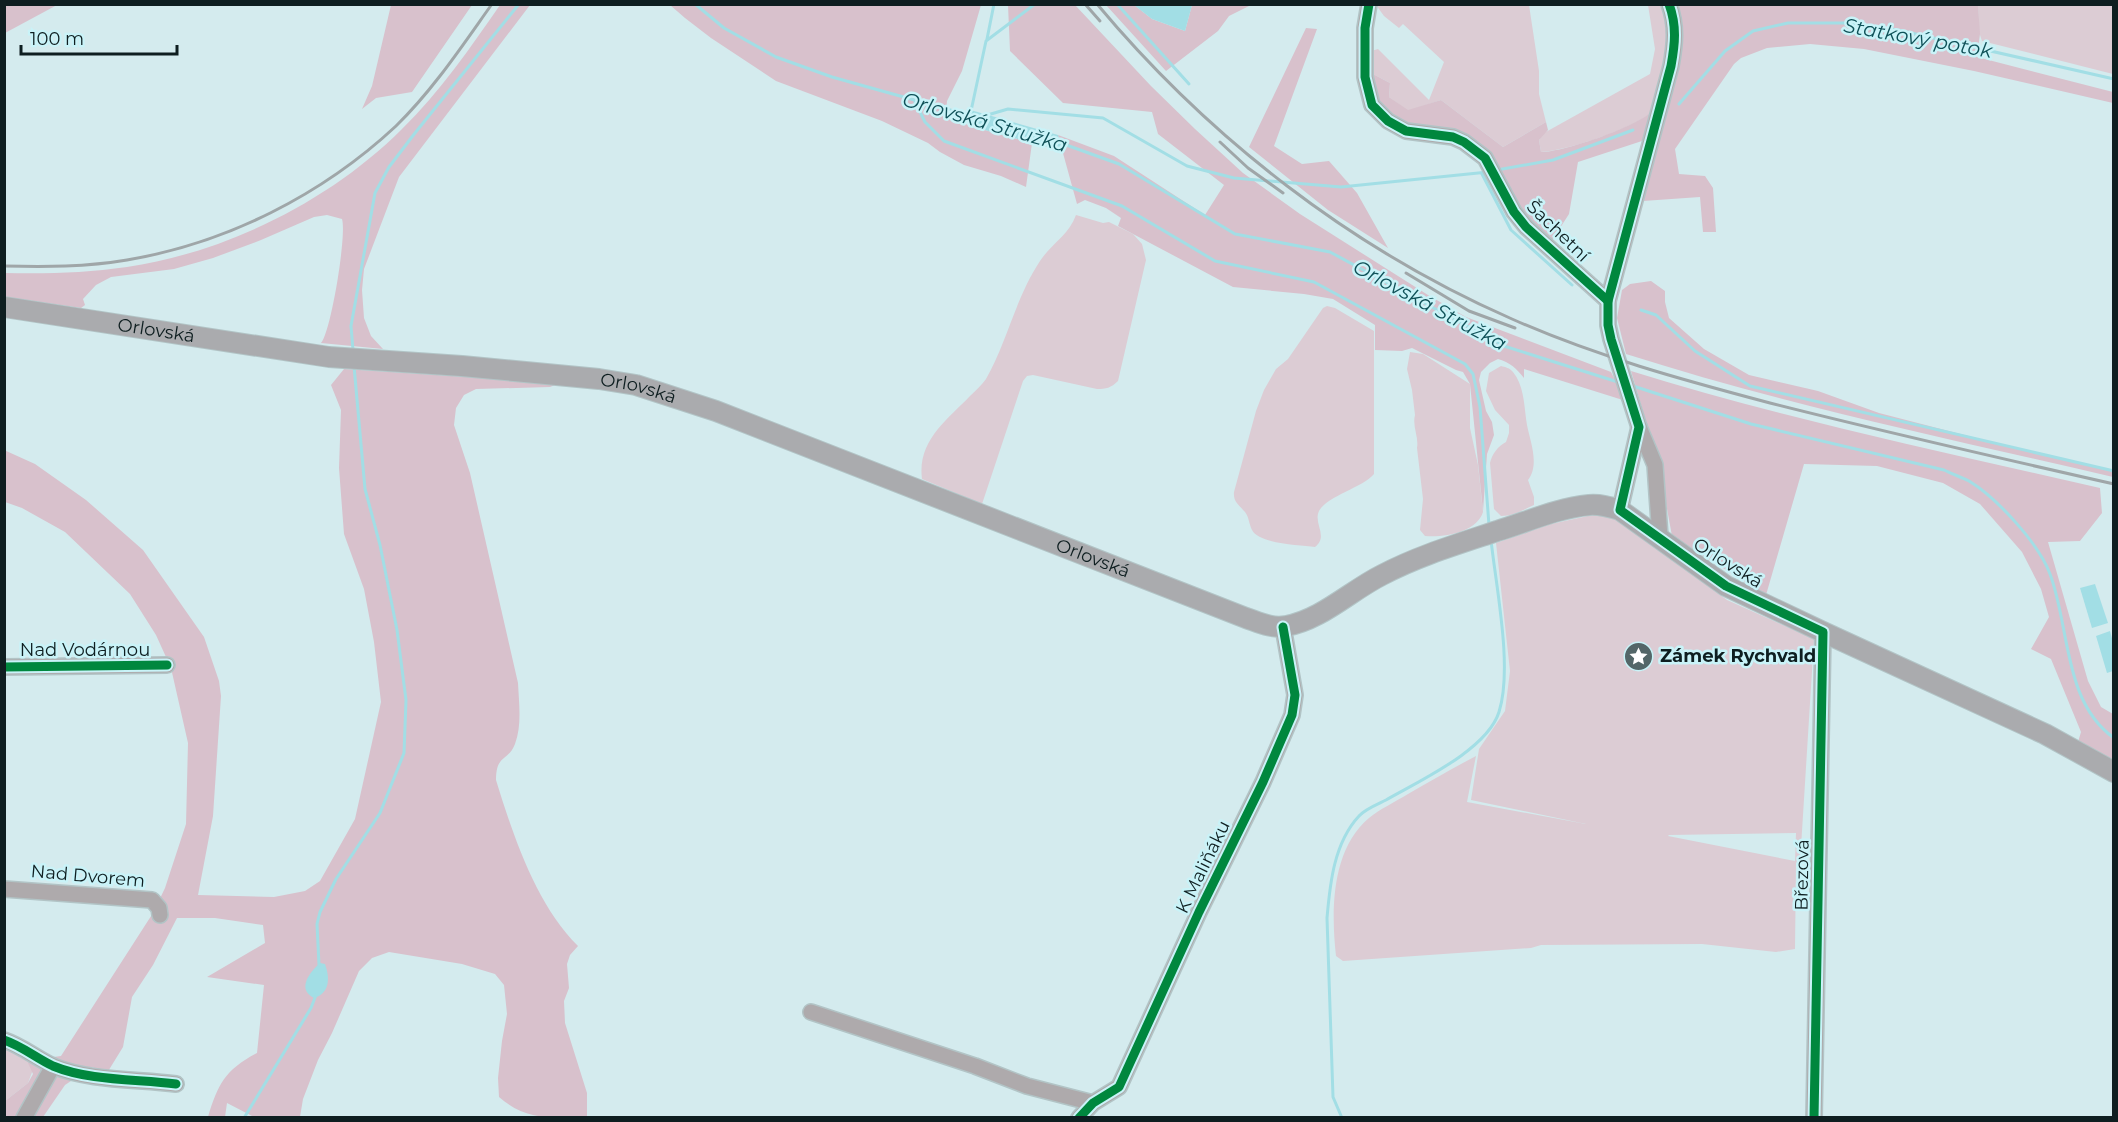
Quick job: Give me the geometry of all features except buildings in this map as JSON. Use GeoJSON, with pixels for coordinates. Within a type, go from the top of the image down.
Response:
{"type":"FeatureCollection","features":[{"type":"Feature","properties":{"kind":"main road","name":"Orlovská"},"geometry":{"type":"LineString","coordinates":[[4,307],[353,360],[462,366],[571,376],[636,385],[678,397],[1271,626],[1283,627],[1322,611],[1381,575],[1408,562],[1559,510],[1596,505],[1620,510],[1726,585],[2045,734],[2114,772]]}},
{"type":"Feature","properties":{"kind":"street","name":"Šachetní"},"geometry":{"type":"LineString","coordinates":[[1369,4],[1365,28],[1365,77],[1372,105],[1388,121],[1406,131],[1454,137],[1464,141],[1485,158],[1514,212],[1526,227],[1608,301]]}},
{"type":"Feature","properties":{"kind":"street"},"geometry":{"type":"LineString","coordinates":[[1660,537],[1655,465],[1639,427],[1611,339],[1608,325],[1608,301],[1671,66],[1676,40],[1674,19],[1669,4]]}},
{"type":"Feature","properties":{"kind":"street"},"geometry":{"type":"LineString","coordinates":[[1620,510],[1639,427]]}},
{"type":"Feature","properties":{"kind":"street","name":"K Maliňáku"},"geometry":{"type":"LineString","coordinates":[[1079,1118],[1093,1103],[1119,1088],[1199,912],[1263,782],[1292,715],[1295,695],[1283,627]]}},
{"type":"Feature","properties":{"kind":"street","name":"Březová"},"geometry":{"type":"LineString","coordinates":[[1814,1118],[1823,632]]}},
{"type":"Feature","properties":{"kind":"street","name":"Nad Vodárnou"},"geometry":{"type":"LineString","coordinates":[[4,667],[166,665]]}},
{"type":"Feature","properties":{"kind":"street","name":"Nad Dvorem"},"geometry":{"type":"LineString","coordinates":[[4,889],[152,900],[159,908],[160,915]]}},
{"type":"Feature","properties":{"kind":"street"},"geometry":{"type":"LineString","coordinates":[[811,1012],[975,1066],[1027,1086],[1093,1103]]}},
{"type":"Feature","properties":{"kind":"street"},"geometry":{"type":"LineString","coordinates":[[4,1040],[17,1044],[53,1066],[90,1076],[176,1084]]}},
{"type":"Feature","properties":{"kind":"street"},"geometry":{"type":"LineString","coordinates":[[24,1118],[53,1066]]}},
{"type":"Feature","properties":{"kind":"shaded area"},"geometry":{"type":"Polygon","coordinates":[[[5,4],[57,5],[5,33],[5,4]]]}},
{"type":"Feature","properties":{"kind":"shaded area"},"geometry":{"type":"Polygon","coordinates":[[[391,5],[472,5],[412,92],[376,98],[362,109],[372,86],[391,5]]]}},
{"type":"Feature","properties":{"kind":"shaded area"},"geometry":{"type":"Polygon","coordinates":[[[500,5],[530,5],[399,177],[364,269],[362,290],[364,318],[371,336],[383,349],[321,343],[333,303],[343,228],[342,219],[327,215],[314,217],[213,258],[174,269],[111,277],[96,285],[83,299],[85,305],[81,308],[5,297],[5,273],[96,271],[165,260],[239,236],[310,200],[343,179],[374,155],[416,115],[454,69],[500,5]]]}},
{"type":"Feature","properties":{"kind":"shaded area"},"geometry":{"type":"Polygon","coordinates":[[[670,5],[981,5],[962,71],[947,101],[946,115],[970,126],[1032,143],[1026,187],[1001,176],[964,165],[928,143],[882,121],[776,81],[711,38],[670,5]]]}},
{"type":"Feature","properties":{"kind":"shaded area"},"geometry":{"type":"Polygon","coordinates":[[[1008,5],[1075,5],[1195,129],[1243,173],[1300,214],[1466,317],[1611,372],[1626,401],[1524,369],[1524,378],[1513,366],[1498,359],[1490,363],[1481,372],[1479,380],[1494,435],[1487,454],[1483,511],[1470,384],[1463,372],[1412,348],[1402,351],[1375,350],[1375,325],[1333,299],[1233,287],[1118,226],[1121,218],[1106,208],[1085,200],[1077,204],[1058,135],[1114,156],[1205,215],[1224,185],[1158,134],[1152,112],[1063,103],[1010,51],[1008,5]]]}},
{"type":"Feature","properties":{"kind":"shaded area"},"geometry":{"type":"Polygon","coordinates":[[[1106,5],[1134,5],[1152,19],[1185,31],[1192,5],[1251,5],[1229,16],[1218,31],[1166,71],[1106,5]]]}},
{"type":"Feature","properties":{"kind":"shaded area"},"geometry":{"type":"Polygon","coordinates":[[[1376,5],[1529,5],[1539,71],[1539,94],[1546,122],[1503,147],[1441,100],[1408,111],[1389,97],[1390,83],[1373,74],[1368,52],[1378,49],[1429,100],[1444,62],[1403,24],[1399,28],[1384,16],[1376,5]]]}},
{"type":"Feature","properties":{"kind":"shaded area"},"geometry":{"type":"Polygon","coordinates":[[[1648,5],[1662,5],[1670,45],[1650,113],[1609,134],[1564,148],[1541,152],[1539,140],[1544,133],[1650,74],[1655,49],[1648,5]]]}},
{"type":"Feature","properties":{"kind":"shaded area"},"geometry":{"type":"Polygon","coordinates":[[[1675,5],[1978,5],[1980,34],[1977,57],[2113,92],[2113,103],[1974,71],[1864,49],[1810,44],[1767,48],[1741,58],[1734,64],[1675,149],[1679,174],[1705,176],[1713,188],[1716,232],[1703,232],[1700,197],[1643,201],[1675,5]]]}},
{"type":"Feature","properties":{"kind":"shaded area"},"geometry":{"type":"Polygon","coordinates":[[[1978,5],[2113,5],[2113,74],[1982,41],[1979,32],[1978,5]]]}},
{"type":"Feature","properties":{"kind":"shaded area"},"geometry":{"type":"Polygon","coordinates":[[[1306,28],[1317,29],[1274,146],[1302,164],[1329,161],[1357,193],[1388,248],[1328,210],[1249,147],[1306,28]]]}},
{"type":"Feature","properties":{"kind":"shaded area"},"geometry":{"type":"Polygon","coordinates":[[[1373,74],[1390,83],[1389,97],[1408,110],[1441,100],[1503,147],[1546,122],[1548,130],[1539,140],[1541,152],[1565,148],[1614,132],[1650,113],[1645,140],[1578,162],[1569,214],[1551,242],[1516,209],[1488,157],[1391,116],[1378,103],[1373,74]]]}},
{"type":"Feature","properties":{"kind":"shaded area"},"geometry":{"type":"Polygon","coordinates":[[[1076,215],[1103,223],[1109,222],[1133,234],[1142,244],[1146,260],[1118,381],[1108,388],[1097,389],[1033,375],[1027,376],[1023,381],[982,504],[922,479],[924,453],[929,442],[943,423],[986,379],[1032,275],[1044,255],[1069,228],[1076,215]]]}},
{"type":"Feature","properties":{"kind":"shaded area"},"geometry":{"type":"Polygon","coordinates":[[[1651,281],[1665,291],[1669,318],[1704,349],[1749,375],[1818,391],[1879,413],[2042,455],[2113,470],[2113,477],[1807,405],[1626,354],[1617,318],[1622,290],[1630,284],[1651,281]]]}},
{"type":"Feature","properties":{"kind":"shaded area"},"geometry":{"type":"Polygon","coordinates":[[[1327,306],[1335,308],[1374,331],[1374,474],[1323,506],[1318,516],[1321,539],[1315,547],[1271,541],[1256,535],[1252,530],[1246,514],[1235,501],[1234,492],[1264,390],[1276,369],[1288,359],[1323,308],[1327,306]]]}},
{"type":"Feature","properties":{"kind":"shaded area"},"geometry":{"type":"Polygon","coordinates":[[[1410,352],[1423,354],[1470,384],[1470,428],[1478,465],[1483,512],[1480,519],[1467,529],[1450,535],[1425,536],[1420,530],[1423,499],[1412,390],[1407,369],[1410,352]]]}},
{"type":"Feature","properties":{"kind":"shaded area"},"geometry":{"type":"Polygon","coordinates":[[[1501,366],[1513,372],[1522,391],[1534,460],[1532,474],[1528,480],[1534,497],[1534,505],[1505,516],[1501,516],[1494,509],[1490,463],[1492,456],[1506,442],[1509,425],[1495,410],[1486,391],[1489,373],[1501,366]]]}},
{"type":"Feature","properties":{"kind":"shaded area"},"geometry":{"type":"Polygon","coordinates":[[[344,369],[560,383],[550,387],[476,389],[464,395],[456,408],[454,425],[470,473],[518,683],[519,729],[512,750],[498,766],[496,780],[518,846],[538,890],[563,929],[578,946],[570,955],[567,964],[569,988],[564,1001],[565,1023],[587,1093],[587,1117],[551,1117],[530,1114],[520,1111],[499,1097],[498,1078],[507,1014],[504,985],[495,974],[462,964],[389,952],[372,958],[359,971],[318,1060],[303,1099],[300,1117],[254,1117],[227,1103],[225,1117],[208,1117],[215,1095],[224,1079],[237,1066],[257,1053],[264,985],[207,977],[265,943],[263,925],[215,918],[177,918],[153,965],[132,997],[123,1047],[107,1073],[92,1067],[65,1085],[43,1117],[5,1117],[5,1101],[28,1083],[33,1074],[28,1063],[31,1060],[61,1056],[153,913],[165,888],[186,824],[188,743],[171,668],[156,635],[130,594],[65,532],[22,508],[5,502],[4,450],[35,464],[86,500],[143,550],[204,637],[219,681],[221,696],[213,816],[198,895],[274,897],[305,891],[320,881],[355,819],[381,702],[374,642],[364,589],[344,534],[339,468],[341,410],[331,385],[344,369]]]}},
{"type":"Feature","properties":{"kind":"shaded area"},"geometry":{"type":"Polygon","coordinates":[[[1631,371],[1806,420],[2100,488],[2102,513],[2080,541],[2048,542],[2088,681],[2101,707],[2113,714],[2113,763],[2078,742],[2081,732],[2051,659],[2031,649],[2049,617],[2041,589],[2022,552],[1980,504],[1943,483],[1877,466],[1804,464],[1766,595],[1672,536],[1659,465],[1631,371]]]}},
{"type":"Feature","properties":{"kind":"shaded area"},"geometry":{"type":"Polygon","coordinates":[[[1597,514],[1624,522],[1727,600],[1814,639],[1800,863],[1796,863],[1795,949],[1776,952],[1702,944],[1541,945],[1531,948],[1343,961],[1336,956],[1334,901],[1336,882],[1347,847],[1356,831],[1378,812],[1476,756],[1467,802],[1586,824],[1471,800],[1479,749],[1505,711],[1510,671],[1496,543],[1551,524],[1597,514]],[[1796,833],[1668,836],[1795,861],[1796,833]]]}},
{"type":"Feature","properties":{"kind":"shaded area"},"geometry":{"type":"Polygon","coordinates":[[[5,1042],[37,1059],[28,1083],[5,1101],[5,1042]]]}},
{"type":"Feature","properties":{"kind":"water"},"geometry":{"type":"Polygon","coordinates":[[[1134,5],[1192,5],[1185,31],[1152,19],[1134,5]]]}},
{"type":"Feature","properties":{"kind":"water"},"geometry":{"type":"Polygon","coordinates":[[[967,109],[1058,135],[1062,151],[970,126],[971,122],[964,120],[967,109]]]}},
{"type":"Feature","properties":{"kind":"water"},"geometry":{"type":"Polygon","coordinates":[[[2095,584],[2108,623],[2092,628],[2080,588],[2095,584]]]}},
{"type":"Feature","properties":{"kind":"water"},"geometry":{"type":"Polygon","coordinates":[[[2110,631],[2113,642],[2113,671],[2107,673],[2096,636],[2110,631]]]}},
{"type":"Feature","properties":{"kind":"water"},"geometry":{"type":"Polygon","coordinates":[[[320,963],[325,964],[328,975],[327,984],[323,993],[314,998],[306,990],[305,985],[312,971],[320,963]]]}},
{"type":"Feature","properties":{"kind":"waterway"},"geometry":{"type":"LineString","coordinates":[[353,350],[351,326],[375,193],[389,167],[519,4]]}},
{"type":"Feature","properties":{"kind":"waterway","name":"Orlovská Stružka"},"geometry":{"type":"LineString","coordinates":[[695,4],[724,28],[776,57],[832,77],[968,115]]}},
{"type":"Feature","properties":{"kind":"waterway"},"geometry":{"type":"LineString","coordinates":[[987,39],[994,4]]}},
{"type":"Feature","properties":{"kind":"waterway"},"geometry":{"type":"LineString","coordinates":[[971,111],[986,41],[1035,4]]}},
{"type":"Feature","properties":{"kind":"waterway"},"geometry":{"type":"LineString","coordinates":[[1117,4],[1189,84]]}},
{"type":"Feature","properties":{"kind":"waterway","name":"Statkový potok"},"geometry":{"type":"LineString","coordinates":[[1679,104],[1725,51],[1753,31],[1788,23],[1845,23],[1898,30],[2114,79]]}},
{"type":"Feature","properties":{"kind":"waterway"},"geometry":{"type":"LineString","coordinates":[[915,102],[925,122],[944,141],[1122,206],[1215,261],[1314,282],[1465,364],[1473,374],[1480,407],[1489,525]]}},
{"type":"Feature","properties":{"kind":"waterway","name":"Statkový potok"},"geometry":{"type":"LineString","coordinates":[[984,116],[1008,109],[1103,118],[1187,166],[1234,178],[1341,187],[1488,172]]}},
{"type":"Feature","properties":{"kind":"waterway","name":"Statkový potok"},"geometry":{"type":"LineString","coordinates":[[1497,170],[1553,160],[1633,130]]}},
{"type":"Feature","properties":{"kind":"waterway","name":"Orlovská Stružka"},"geometry":{"type":"LineString","coordinates":[[1058,142],[1119,164],[1235,234],[1330,252],[1504,346],[1621,383]]}},
{"type":"Feature","properties":{"kind":"waterway"},"geometry":{"type":"LineString","coordinates":[[1482,174],[1511,230],[1572,285]]}},
{"type":"Feature","properties":{"kind":"waterway"},"geometry":{"type":"LineString","coordinates":[[1641,310],[1656,315],[1695,351],[1750,386],[2114,471]]}},
{"type":"Feature","properties":{"kind":"waterway"},"geometry":{"type":"LineString","coordinates":[[319,965],[317,924],[320,912],[336,879],[380,813],[404,753],[406,700],[397,630],[380,545],[365,489],[354,366]]}},
{"type":"Feature","properties":{"kind":"waterway","name":"Orlovská Stružka"},"geometry":{"type":"LineString","coordinates":[[1633,386],[1751,424],[1944,470],[1969,481],[1980,489],[2016,523],[2045,562],[2056,595],[2070,662],[2085,705],[2097,723],[2114,738]]}},
{"type":"Feature","properties":{"kind":"waterway"},"geometry":{"type":"LineString","coordinates":[[1342,1118],[1333,1097],[1327,918],[1335,864],[1344,838],[1362,813],[1433,774],[1467,752],[1492,726],[1499,712],[1503,694],[1504,651],[1491,540]]}},
{"type":"Feature","properties":{"kind":"waterway"},"geometry":{"type":"LineString","coordinates":[[244,1118],[311,1008],[316,995]]}},
{"type":"Feature","properties":{"kind":"railway"},"geometry":{"type":"LineString","coordinates":[[4,266],[66,266],[127,260],[201,242],[271,213],[337,174],[396,126],[435,83],[492,4]]}},
{"type":"Feature","properties":{"kind":"railway"},"geometry":{"type":"LineString","coordinates":[[1085,4],[1100,21]]}},
{"type":"Feature","properties":{"kind":"railway"},"geometry":{"type":"LineString","coordinates":[[1097,4],[1140,53],[1187,100],[1286,186],[1395,259],[1453,291],[1512,319],[1607,356],[1770,403],[2114,484]]}},
{"type":"Feature","properties":{"kind":"railway"},"geometry":{"type":"LineString","coordinates":[[1220,142],[1248,168],[1283,193]]}},
{"type":"Feature","properties":{"kind":"railway"},"geometry":{"type":"LineString","coordinates":[[1406,273],[1469,311],[1515,328]]}},
{"type":"Feature","properties":{"kind":"cycle path"},"geometry":{"type":"LineString","coordinates":[[1369,4],[1365,28],[1365,77],[1372,105],[1388,121],[1406,131],[1453,137],[1464,142],[1485,158],[1514,212],[1526,227],[1608,301]]}},
{"type":"Feature","properties":{"kind":"cycle path"},"geometry":{"type":"LineString","coordinates":[[1669,4],[1675,35],[1671,66],[1608,301],[1608,325],[1611,339],[1639,427],[1620,510],[1726,586],[1823,632],[1814,1118]]}},
{"type":"Feature","properties":{"kind":"cycle path"},"geometry":{"type":"LineString","coordinates":[[1079,1118],[1093,1103],[1119,1087],[1199,912],[1263,782],[1292,715],[1295,695],[1283,627]]}},
{"type":"Feature","properties":{"kind":"cycle path"},"geometry":{"type":"LineString","coordinates":[[4,667],[167,665]]}},
{"type":"Feature","properties":{"kind":"cycle path"},"geometry":{"type":"LineString","coordinates":[[4,1040],[67,1071],[97,1077],[176,1084]]}},
{"type":"Feature","properties":{"kind":"place","name":"Zámek Rychvald"},"geometry":{"type":"Point","coordinates":[1639,656]}}]}
